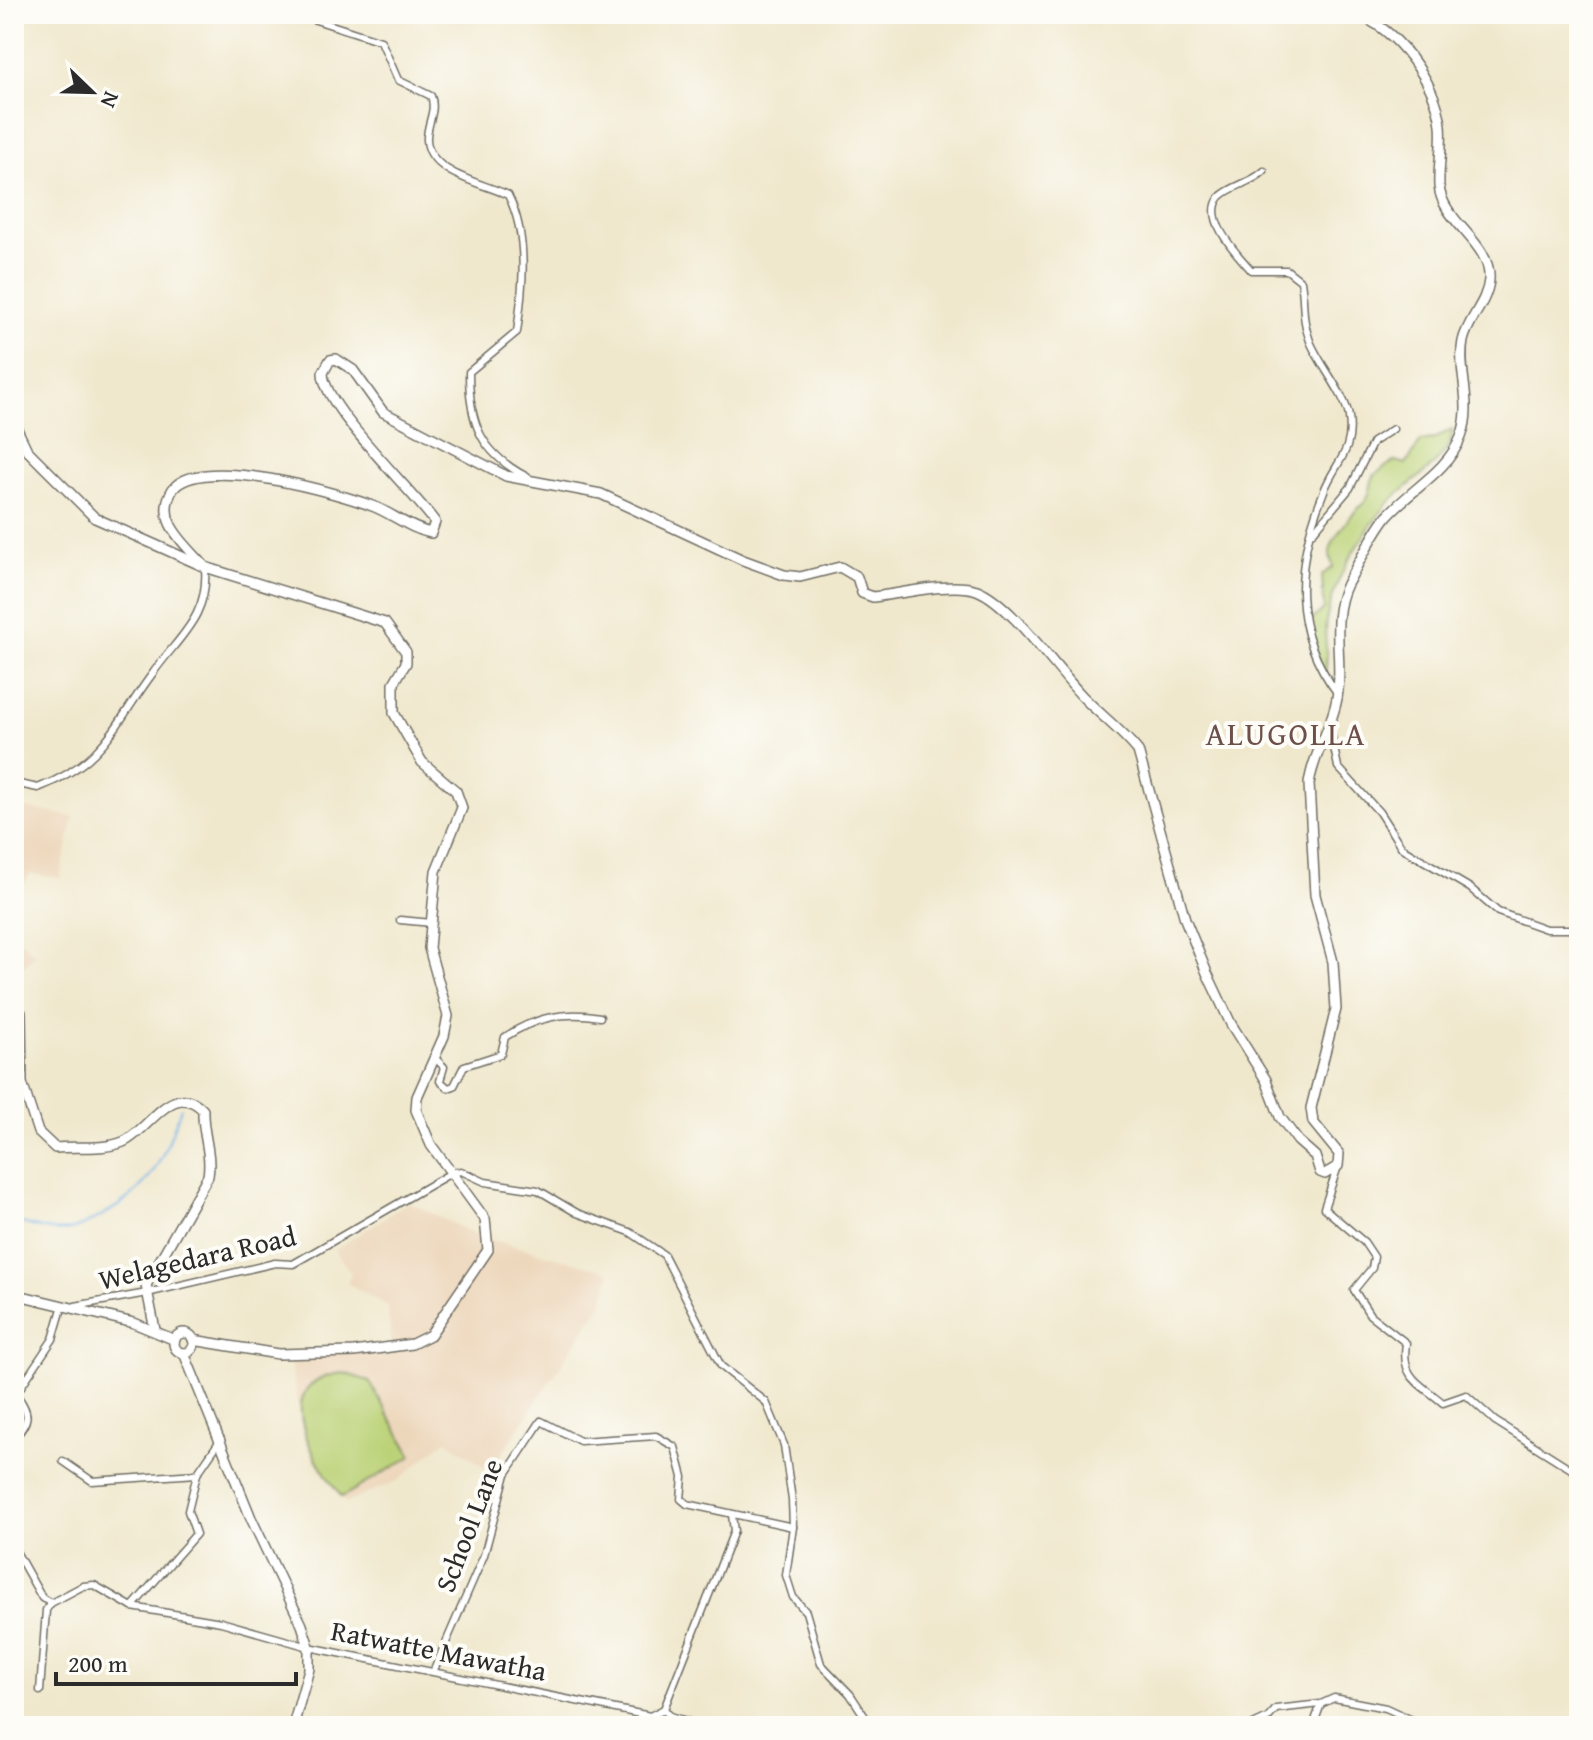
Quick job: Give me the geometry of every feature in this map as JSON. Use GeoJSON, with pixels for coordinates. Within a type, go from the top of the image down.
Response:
{"type":"FeatureCollection","features":[{"type":"Feature","properties":{"kind":"main road"},"geometry":{"type":"LineString","coordinates":[[205,567],[172,531],[166,513],[173,489],[193,477],[213,475],[286,481],[376,508],[431,533],[435,522],[420,500],[329,398],[323,373],[330,360],[336,359],[353,370],[383,412],[506,476],[601,494],[743,560],[784,575],[800,577],[840,567],[857,577],[862,593],[873,597],[961,587],[979,591],[1011,617],[1087,701],[1120,729],[1138,751],[1185,919],[1231,1024],[1266,1080],[1280,1117],[1315,1156],[1320,1172],[1338,1166],[1339,1154],[1313,1122],[1311,1108],[1336,1009],[1333,962],[1315,895],[1309,784],[1311,770],[1330,728],[1338,694],[1336,630],[1345,588],[1386,517],[1449,459],[1461,436],[1468,406],[1462,346],[1484,300],[1490,278],[1481,253],[1441,196],[1441,125],[1424,79],[1394,38],[1355,14]]}},
{"type":"Feature","properties":{"kind":"main road"},"geometry":{"type":"LineString","coordinates":[[14,423],[27,450],[95,518],[205,567],[385,623],[401,641],[406,663],[394,683],[394,713],[422,762],[456,791],[462,808],[436,871],[429,948],[448,1016],[435,1058],[417,1097],[416,1110],[431,1145],[485,1219],[488,1250],[430,1335],[412,1344],[354,1352],[278,1354],[193,1340],[186,1333],[175,1340]]}},
{"type":"Feature","properties":{"kind":"main road"},"geometry":{"type":"LineString","coordinates":[[14,998],[21,1013],[22,1083],[38,1132],[55,1148],[127,1141],[169,1103],[181,1099],[196,1102],[203,1110],[202,1132],[211,1161],[208,1176],[191,1212],[155,1265],[146,1285],[155,1330]]}},
{"type":"Feature","properties":{"kind":"main road"},"geometry":{"type":"LineString","coordinates":[[14,1294],[155,1330],[175,1340]]}},
{"type":"Feature","properties":{"kind":"main road"},"geometry":{"type":"LineString","coordinates":[[175,1340],[176,1349],[184,1353],[251,1518],[309,1647],[311,1659],[293,1726]]}},
{"type":"Feature","properties":{"kind":"main road"},"geometry":{"type":"LineString","coordinates":[[184,1353],[191,1350],[193,1340]]}},
{"type":"Feature","properties":{"kind":"street"},"geometry":{"type":"LineString","coordinates":[[297,14],[381,41],[398,80],[431,96],[434,104],[427,142],[437,160],[451,174],[479,181],[508,195],[516,210],[523,290],[517,332],[469,372],[469,395],[484,440],[500,463],[539,483]]}},
{"type":"Feature","properties":{"kind":"street"},"geometry":{"type":"LineString","coordinates":[[1264,171],[1255,180],[1221,196],[1215,208],[1217,221],[1232,248],[1251,270],[1287,270],[1301,281],[1301,315],[1306,330],[1349,415],[1348,451],[1325,488],[1302,574],[1302,617],[1318,668],[1338,694]]}},
{"type":"Feature","properties":{"kind":"street"},"geometry":{"type":"LineString","coordinates":[[1310,536],[1350,488],[1373,442],[1393,429]]}},
{"type":"Feature","properties":{"kind":"street"},"geometry":{"type":"LineString","coordinates":[[14,783],[38,788],[96,755],[120,726],[153,673],[191,629],[204,599],[205,567]]}},
{"type":"Feature","properties":{"kind":"street"},"geometry":{"type":"LineString","coordinates":[[1330,728],[1338,767],[1379,812],[1402,848],[1470,888],[1498,912],[1546,929],[1572,929],[1579,935]]}},
{"type":"Feature","properties":{"kind":"street"},"geometry":{"type":"LineString","coordinates":[[400,920],[432,923]]}},
{"type":"Feature","properties":{"kind":"street"},"geometry":{"type":"LineString","coordinates":[[435,1058],[444,1067],[440,1081],[448,1088],[454,1086],[464,1066],[501,1054],[505,1037],[528,1022],[574,1013],[600,1017]]}},
{"type":"Feature","properties":{"kind":"street"},"geometry":{"type":"LineString","coordinates":[[1338,1166],[1324,1208],[1364,1242],[1374,1257],[1372,1268],[1354,1290],[1370,1315],[1406,1343],[1403,1365],[1408,1373],[1443,1403],[1466,1395],[1495,1421],[1579,1474]]}},
{"type":"Feature","properties":{"kind":"street"},"geometry":{"type":"LineString","coordinates":[[451,1173],[461,1171],[485,1182],[538,1190],[577,1213],[630,1232],[664,1255],[721,1366],[766,1402],[784,1445],[793,1527],[786,1575],[793,1597],[806,1612],[821,1664],[850,1694],[871,1726]]}},
{"type":"Feature","properties":{"kind":"street","name":"Welagedara Road"},"geometry":{"type":"LineString","coordinates":[[67,1306],[147,1293],[275,1263],[293,1264],[451,1173]]}},
{"type":"Feature","properties":{"kind":"street"},"geometry":{"type":"LineString","coordinates":[[14,1439],[29,1418],[29,1411],[16,1394],[53,1339],[67,1306]]}},
{"type":"Feature","properties":{"kind":"street","name":"School Lane"},"geometry":{"type":"LineString","coordinates":[[434,1670],[484,1555],[506,1474],[541,1421],[580,1441],[638,1435],[669,1442],[680,1460],[681,1499],[687,1504],[793,1527]]}},
{"type":"Feature","properties":{"kind":"street"},"geometry":{"type":"LineString","coordinates":[[40,1691],[44,1615],[51,1603],[83,1586],[94,1585],[132,1607],[196,1534],[188,1511],[197,1474],[209,1451],[221,1439]]}},
{"type":"Feature","properties":{"kind":"street"},"geometry":{"type":"LineString","coordinates":[[63,1461],[92,1481],[197,1474]]}},
{"type":"Feature","properties":{"kind":"street"},"geometry":{"type":"LineString","coordinates":[[652,1726],[650,1716],[664,1709],[734,1531],[732,1515]]}},
{"type":"Feature","properties":{"kind":"street"},"geometry":{"type":"LineString","coordinates":[[14,1548],[42,1598],[51,1603]]}},
{"type":"Feature","properties":{"kind":"street","name":"Ratwatte Mawatha"},"geometry":{"type":"LineString","coordinates":[[132,1607],[221,1622],[309,1647],[559,1696],[572,1703],[650,1716]]}},
{"type":"Feature","properties":{"kind":"street"},"geometry":{"type":"LineString","coordinates":[[1251,1726],[1268,1718],[1276,1709],[1321,1704],[1334,1698],[1386,1708],[1425,1726]]}},
{"type":"Feature","properties":{"kind":"street"},"geometry":{"type":"LineString","coordinates":[[1313,1726],[1321,1704]]}},
{"type":"Feature","properties":{"kind":"street"},"geometry":{"type":"LineString","coordinates":[[664,1709],[674,1717],[703,1726]]}},
{"type":"Feature","properties":{"kind":"street"},"geometry":{"type":"LineString","coordinates":[[668,1726],[674,1717]]}},
{"type":"Feature","properties":{"kind":"street"},"geometry":{"type":"LineString","coordinates":[[1070,1726],[1077,1726]]}},
{"type":"Feature","properties":{"kind":"shaded area"},"geometry":{"type":"Polygon","coordinates":[[[14,806],[74,817],[60,878],[30,874],[14,902],[14,806]]]}},
{"type":"Feature","properties":{"kind":"shaded area"},"geometry":{"type":"Polygon","coordinates":[[[14,933],[35,955],[14,976],[14,933]]]}},
{"type":"Feature","properties":{"kind":"shaded area"},"geometry":{"type":"Polygon","coordinates":[[[409,1202],[478,1236],[610,1272],[603,1302],[490,1471],[446,1440],[399,1480],[346,1503],[315,1460],[303,1428],[288,1354],[391,1348],[388,1307],[347,1283],[351,1273],[334,1250],[409,1202]]]}},
{"type":"Feature","properties":{"kind":"green space"},"geometry":{"type":"Polygon","coordinates":[[[1452,429],[1445,452],[1385,507],[1348,561],[1326,621],[1324,676],[1308,627],[1310,621],[1324,609],[1322,575],[1333,567],[1330,555],[1333,542],[1366,501],[1378,472],[1395,461],[1406,464],[1421,441],[1434,439],[1452,429]]]}},
{"type":"Feature","properties":{"kind":"green space"},"geometry":{"type":"Polygon","coordinates":[[[343,1373],[369,1381],[412,1456],[342,1497],[309,1444],[301,1407],[306,1391],[319,1379],[343,1373]]]}},
{"type":"Feature","properties":{"kind":"waterway"},"geometry":{"type":"LineString","coordinates":[[14,1221],[49,1230],[69,1230],[87,1224],[120,1204],[134,1194],[154,1170],[181,1108]]}},
{"type":"Feature","properties":{"kind":"district","name":"ALUGOLLA"},"geometry":{"type":"Point","coordinates":[1286,733]}}]}
